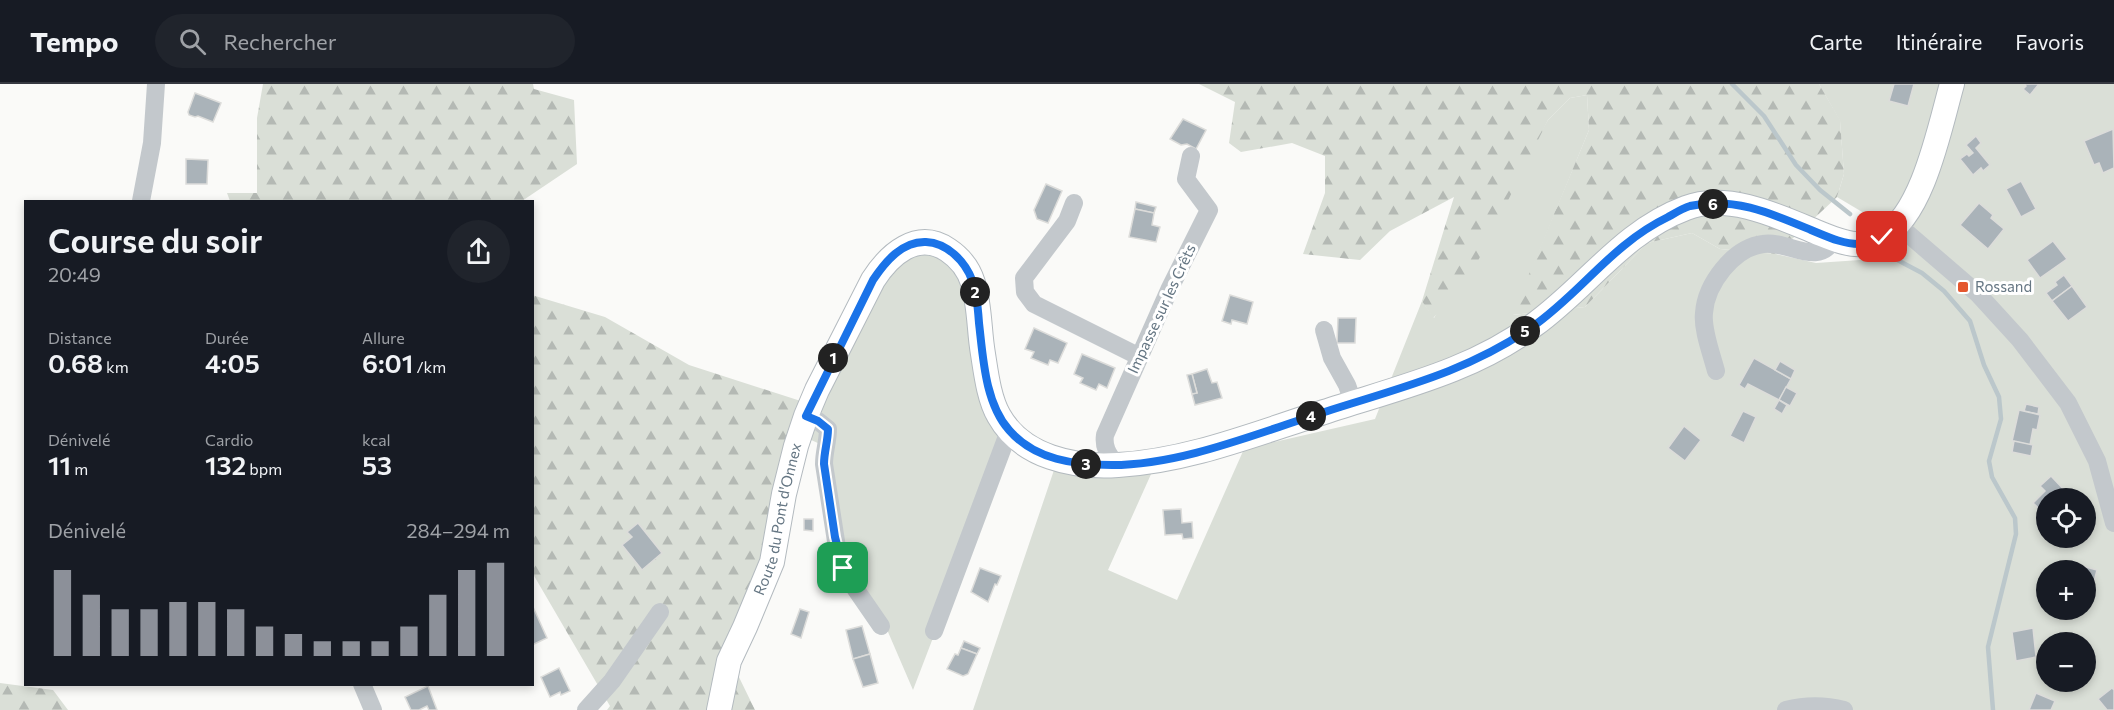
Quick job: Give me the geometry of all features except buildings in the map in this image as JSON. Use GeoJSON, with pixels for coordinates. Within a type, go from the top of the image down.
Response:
{"type":"FeatureCollection","features":[{"type":"Feature","properties":{"kind":"street"},"geometry":{"type":"LineString","coordinates":[[141,200],[152,143],[156,84]]}},
{"type":"Feature","properties":{"kind":"street","name":"Route du Pont d'Onnex"},"geometry":{"type":"LineString","coordinates":[[719,710],[729,661],[746,627],[772,562],[784,494],[806,416],[873,280],[882,266],[897,252],[911,244],[927,242],[939,244],[952,252],[963,264],[972,280],[977,299],[983,356],[998,414],[1009,431],[1030,449],[1055,459],[1085,464],[1116,465],[1167,459],[1220,446],[1442,375],[1496,350],[1534,326],[1620,246],[1659,221],[1689,206],[1729,202],[1772,214],[1834,239],[1862,245],[1882,237],[1899,226],[1918,195],[1952,84]]}},
{"type":"Feature","properties":{"kind":"street","name":"Impasse sur les Crêts"},"geometry":{"type":"LineString","coordinates":[[1116,465],[1106,451],[1105,435],[1170,288],[1209,210],[1186,179],[1191,156]]}},
{"type":"Feature","properties":{"kind":"street"},"geometry":{"type":"LineString","coordinates":[[1074,203],[1067,221],[1024,278],[1025,292],[1034,304],[1140,357]]}},
{"type":"Feature","properties":{"kind":"street"},"geometry":{"type":"LineString","coordinates":[[1899,226],[1978,294],[2020,339],[2068,403],[2097,461],[2114,523]]}},
{"type":"Feature","properties":{"kind":"street"},"geometry":{"type":"LineString","coordinates":[[1716,371],[1704,323],[1704,312],[1710,292],[1719,275],[1734,258],[1750,248],[1764,244],[1808,252],[1821,252],[1830,248],[1834,239]]}},
{"type":"Feature","properties":{"kind":"street"},"geometry":{"type":"LineString","coordinates":[[1324,330],[1332,358],[1347,385],[1353,402]]}},
{"type":"Feature","properties":{"kind":"street"},"geometry":{"type":"LineString","coordinates":[[806,416],[818,421],[828,429],[824,464],[840,559],[850,581],[881,626]]}},
{"type":"Feature","properties":{"kind":"street"},"geometry":{"type":"LineString","coordinates":[[934,631],[1009,431]]}},
{"type":"Feature","properties":{"kind":"street"},"geometry":{"type":"LineString","coordinates":[[586,710],[612,681],[660,612]]}},
{"type":"Feature","properties":{"kind":"street"},"geometry":{"type":"LineString","coordinates":[[363,686],[373,710]]}},
{"type":"Feature","properties":{"kind":"street"},"geometry":{"type":"LineString","coordinates":[[1786,710],[1810,706],[1844,710]]}},
{"type":"Feature","properties":{"kind":"green space"},"geometry":{"type":"Polygon","coordinates":[[[263,84],[533,84],[534,89],[574,100],[577,164],[523,200],[230,200],[227,193],[257,193],[257,118],[263,84]]]}},
{"type":"Feature","properties":{"kind":"green space"},"geometry":{"type":"Polygon","coordinates":[[[1199,84],[1819,84],[1840,120],[1844,174],[1837,197],[1776,254],[1720,249],[1692,233],[1647,243],[1585,307],[1512,315],[1589,130],[1587,95],[1570,98],[1548,120],[1466,285],[1433,318],[1422,301],[1454,197],[1390,231],[1360,260],[1303,254],[1325,193],[1325,156],[1292,143],[1241,152],[1229,143],[1235,102],[1199,84]]]}},
{"type":"Feature","properties":{"kind":"green space"},"geometry":{"type":"Polygon","coordinates":[[[1819,84],[2114,84],[2114,710],[973,710],[1054,470],[1102,478],[1152,472],[1108,570],[1177,600],[1244,449],[1375,419],[1422,301],[1434,318],[1548,120],[1570,98],[1587,95],[1589,130],[1513,315],[1585,307],[1647,243],[1692,233],[1720,249],[1776,254],[1816,263],[1860,260],[1906,238],[1837,197],[1844,174],[1840,121],[1819,84]]]}},
{"type":"Feature","properties":{"kind":"green space"},"geometry":{"type":"Polygon","coordinates":[[[911,244],[963,264],[1005,450],[913,690],[879,611],[846,568],[820,444],[800,435],[873,280],[911,244]]]}},
{"type":"Feature","properties":{"kind":"green space"},"geometry":{"type":"Polygon","coordinates":[[[534,296],[605,317],[689,365],[810,404],[736,671],[755,710],[607,710],[610,706],[534,576],[534,296]]]}},
{"type":"Feature","properties":{"kind":"green space"},"geometry":{"type":"Polygon","coordinates":[[[0,683],[53,690],[68,710],[0,710],[0,683]]]}},
{"type":"Feature","properties":{"kind":"waterway"},"geometry":{"type":"LineString","coordinates":[[1732,84],[1764,116],[1796,165],[1820,190],[1850,214]]}},
{"type":"Feature","properties":{"kind":"waterway"},"geometry":{"type":"LineString","coordinates":[[1886,254],[1922,273],[1944,291],[1970,321],[1984,365],[1999,397],[2001,419],[1989,461],[1992,477],[2015,518],[2016,534],[1988,647],[1993,710]]}},
{"type":"Feature","properties":{"kind":"place","name":"Rossand"},"geometry":{"type":"Point","coordinates":[1963,287]}},
{"type":"Feature","properties":{"kind":"route"},"geometry":{"type":"LineString","coordinates":[[843,568],[838,554],[824,464],[828,429],[818,421],[806,416],[873,280],[882,266],[897,252],[911,244],[927,242],[939,244],[952,252],[963,264],[972,280],[990,387],[998,414],[1009,431],[1030,449],[1055,459],[1085,464],[1116,465],[1167,459],[1220,446],[1353,402],[1407,387],[1465,365],[1496,350],[1534,326],[1620,246],[1659,221],[1689,206],[1729,202],[1772,214],[1834,239],[1862,245],[1882,237]]}}]}
